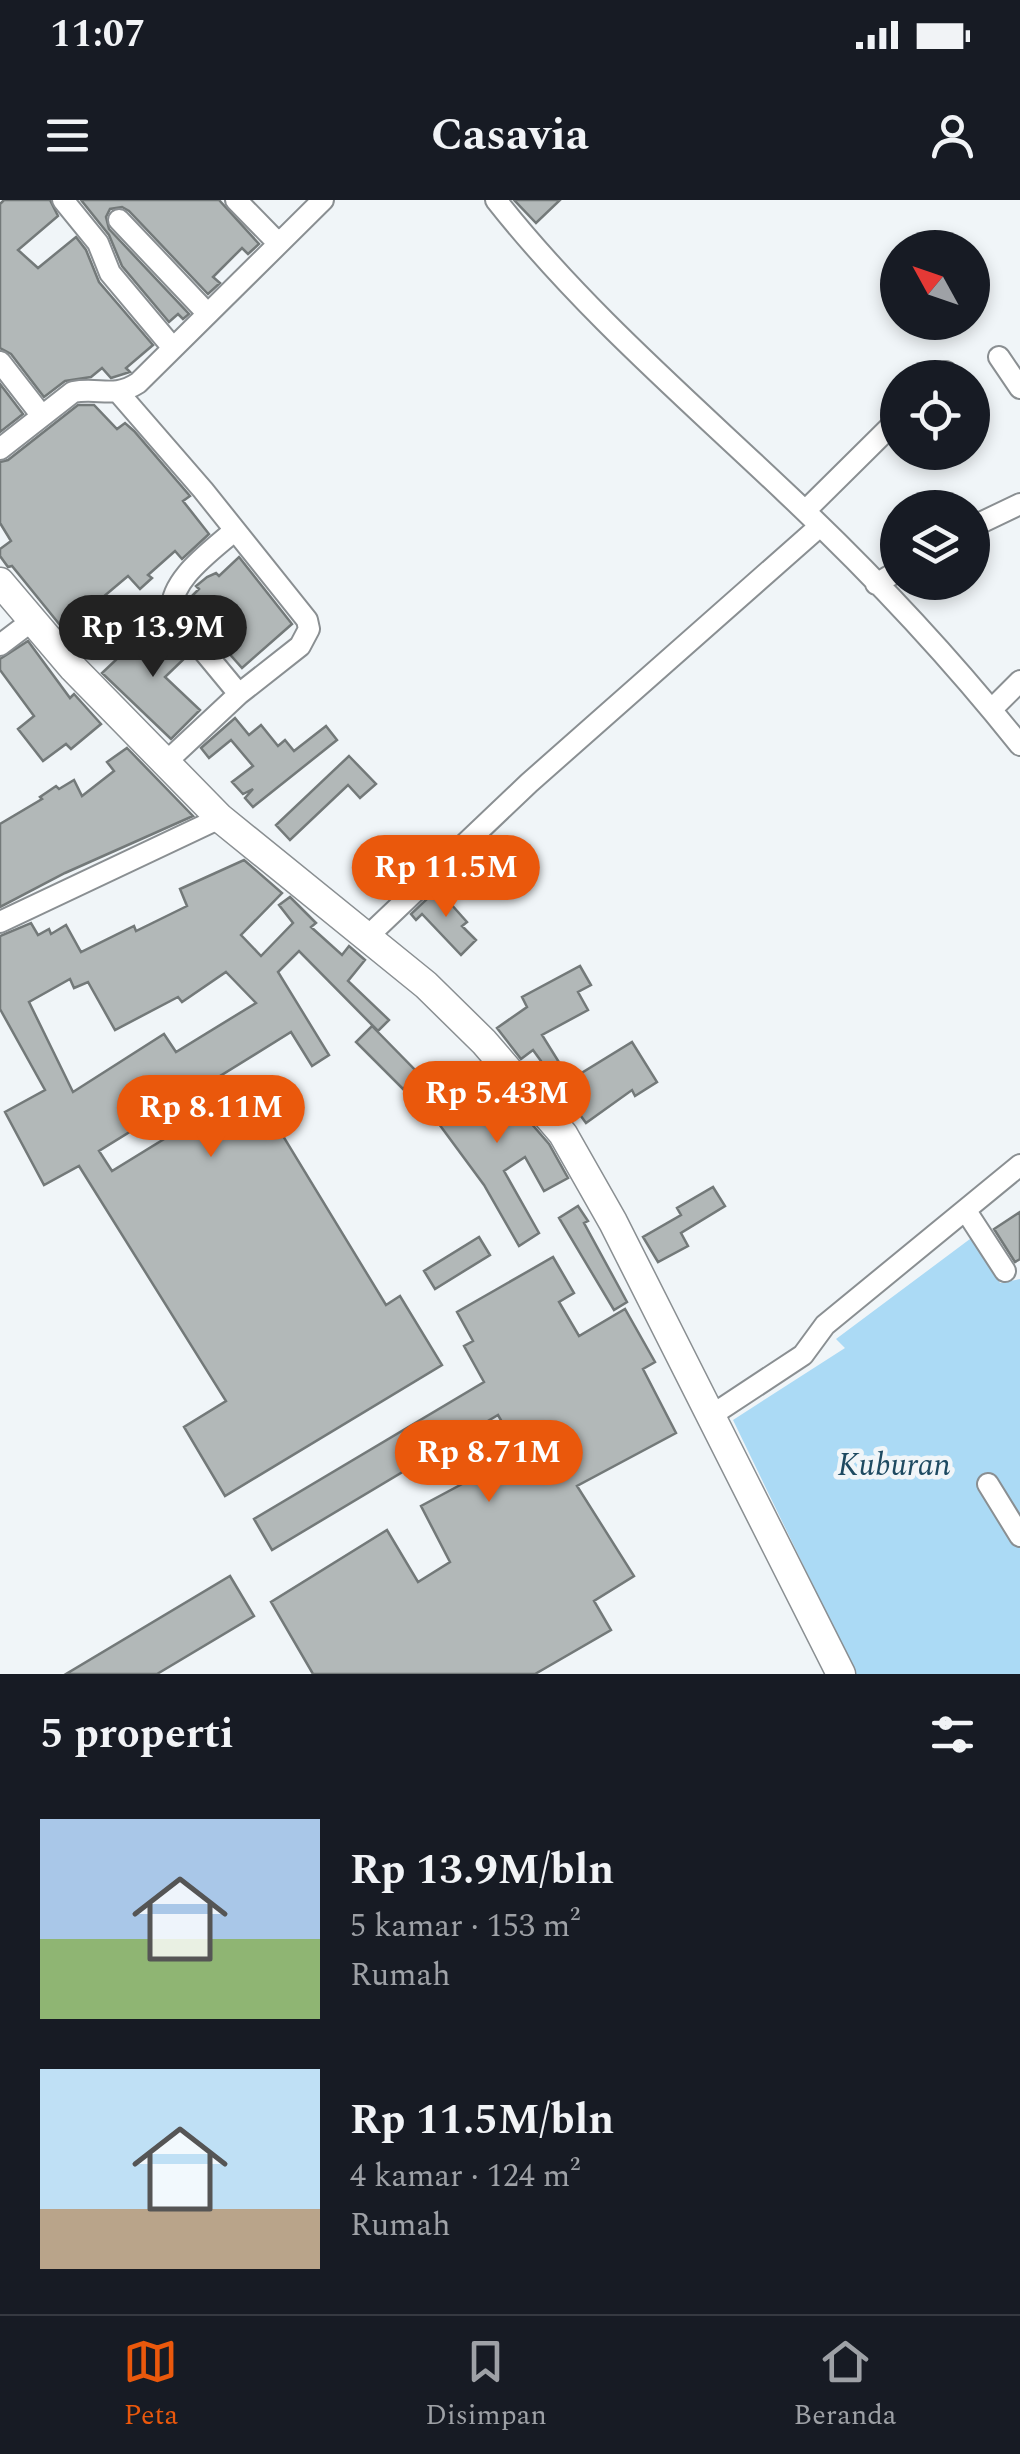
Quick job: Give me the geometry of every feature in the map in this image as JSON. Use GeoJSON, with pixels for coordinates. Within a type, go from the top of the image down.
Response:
{"type":"FeatureCollection","features":[{"type":"Feature","properties":{"kind":"main road"},"geometry":{"type":"LineString","coordinates":[[0,582],[164,764],[220,818],[426,986],[484,1042],[563,1134],[622,1239],[840,1674]]}},
{"type":"Feature","properties":{"kind":"street"},"geometry":{"type":"LineString","coordinates":[[63,200],[98,243],[110,273],[173,348]]}},
{"type":"Feature","properties":{"kind":"street"},"geometry":{"type":"LineString","coordinates":[[236,200],[277,242]]}},
{"type":"Feature","properties":{"kind":"street"},"geometry":{"type":"LineString","coordinates":[[0,449],[73,392],[118,392],[138,383],[323,200]]}},
{"type":"Feature","properties":{"kind":"street"},"geometry":{"type":"LineString","coordinates":[[496,200],[524,236],[618,333],[805,510],[992,709],[1020,745]]}},
{"type":"Feature","properties":{"kind":"street"},"geometry":{"type":"LineString","coordinates":[[120,220],[207,314]]}},
{"type":"Feature","properties":{"kind":"street"},"geometry":{"type":"LineString","coordinates":[[998,356],[1020,388]]}},
{"type":"Feature","properties":{"kind":"street"},"geometry":{"type":"LineString","coordinates":[[0,362],[42,416]]}},
{"type":"Feature","properties":{"kind":"street"},"geometry":{"type":"LineString","coordinates":[[118,392],[235,530],[307,620],[310,630],[300,646],[239,694],[164,764]]}},
{"type":"Feature","properties":{"kind":"street"},"geometry":{"type":"LineString","coordinates":[[805,510],[880,437]]}},
{"type":"Feature","properties":{"kind":"street"},"geometry":{"type":"LineString","coordinates":[[990,518],[1020,504]]}},
{"type":"Feature","properties":{"kind":"street"},"geometry":{"type":"LineString","coordinates":[[366,938],[529,784],[820,526]]}},
{"type":"Feature","properties":{"kind":"street"},"geometry":{"type":"LineString","coordinates":[[235,530],[180,585],[171,601],[172,613],[239,694]]}},
{"type":"Feature","properties":{"kind":"street"},"geometry":{"type":"LineString","coordinates":[[876,584],[880,582]]}},
{"type":"Feature","properties":{"kind":"street"},"geometry":{"type":"LineString","coordinates":[[0,646],[33,620]]}},
{"type":"Feature","properties":{"kind":"street"},"geometry":{"type":"LineString","coordinates":[[992,709],[1020,681]]}},
{"type":"Feature","properties":{"kind":"street"},"geometry":{"type":"LineString","coordinates":[[0,922],[220,818]]}},
{"type":"Feature","properties":{"kind":"street"},"geometry":{"type":"LineString","coordinates":[[712,1415],[804,1355],[817,1332],[1020,1165]]}},
{"type":"Feature","properties":{"kind":"street"},"geometry":{"type":"LineString","coordinates":[[966,1211],[1005,1271]]}},
{"type":"Feature","properties":{"kind":"street"},"geometry":{"type":"LineString","coordinates":[[988,1484],[1020,1536]]}},
{"type":"Feature","properties":{"kind":"green space","name":"Kuburan"},"geometry":{"type":"Polygon","coordinates":[[[974,1236],[1000,1283],[1020,1279],[1020,1674],[856,1674],[733,1420],[845,1348],[836,1339],[974,1236]]]}},
{"type":"Feature","properties":{"kind":"building"},"geometry":{"type":"Polygon","coordinates":[[[4,200],[50,200],[58,216],[18,250],[38,268],[76,237],[99,282],[153,345],[126,368],[130,372],[111,378],[102,368],[91,377],[65,381],[44,397],[11,354],[0,348],[0,204],[4,200]]]}},
{"type":"Feature","properties":{"kind":"building"},"geometry":{"type":"Polygon","coordinates":[[[81,200],[219,200],[259,244],[248,254],[242,248],[213,277],[220,283],[208,294],[129,211],[122,207],[110,209],[106,217],[109,229],[189,314],[183,319],[178,314],[169,322],[122,266],[109,235],[81,200]]]}},
{"type":"Feature","properties":{"kind":"building"},"geometry":{"type":"Polygon","coordinates":[[[514,200],[560,200],[536,223],[514,200]]]}},
{"type":"Feature","properties":{"kind":"building"},"geometry":{"type":"Polygon","coordinates":[[[0,384],[23,414],[0,432],[0,384]]]}},
{"type":"Feature","properties":{"kind":"building"},"geometry":{"type":"Polygon","coordinates":[[[78,405],[94,405],[117,429],[125,423],[134,431],[190,496],[183,501],[209,534],[182,559],[175,551],[148,575],[152,578],[140,589],[128,576],[64,630],[0,556],[0,549],[11,541],[0,523],[0,462],[8,460],[78,405]]]}},
{"type":"Feature","properties":{"kind":"building"},"geometry":{"type":"Polygon","coordinates":[[[239,557],[292,624],[242,668],[211,633],[225,620],[207,600],[192,615],[186,608],[199,589],[196,586],[216,573],[219,576],[239,557]]]}},
{"type":"Feature","properties":{"kind":"building"},"geometry":{"type":"Polygon","coordinates":[[[156,622],[187,656],[165,677],[200,710],[171,739],[102,673],[156,622]]]}},
{"type":"Feature","properties":{"kind":"building"},"geometry":{"type":"Polygon","coordinates":[[[28,641],[70,698],[74,694],[101,724],[71,749],[66,744],[43,761],[18,729],[34,716],[0,670],[0,659],[28,641]]]}},
{"type":"Feature","properties":{"kind":"building"},"geometry":{"type":"Polygon","coordinates":[[[235,718],[249,735],[261,725],[278,746],[285,740],[294,751],[326,726],[337,740],[253,807],[245,798],[253,789],[243,794],[232,782],[253,766],[231,740],[209,758],[201,748],[235,718]]]}},
{"type":"Feature","properties":{"kind":"building"},"geometry":{"type":"Polygon","coordinates":[[[127,748],[193,816],[65,873],[0,907],[0,824],[56,786],[59,789],[74,780],[82,796],[114,771],[107,762],[127,748]]]}},
{"type":"Feature","properties":{"kind":"building"},"geometry":{"type":"Polygon","coordinates":[[[349,756],[376,784],[360,798],[348,785],[290,840],[276,825],[349,756]]]}},
{"type":"Feature","properties":{"kind":"building"},"geometry":{"type":"Polygon","coordinates":[[[244,860],[282,893],[241,935],[261,956],[293,923],[279,905],[290,897],[316,923],[311,927],[342,955],[349,946],[365,960],[348,981],[389,1020],[378,1031],[299,951],[278,972],[329,1055],[312,1066],[291,1032],[99,1151],[112,1171],[252,1085],[386,1305],[400,1296],[442,1365],[225,1496],[184,1427],[226,1401],[79,1166],[44,1185],[5,1112],[45,1090],[0,1009],[0,936],[31,923],[38,935],[49,929],[51,934],[66,925],[81,952],[187,906],[180,889],[244,860]],[[226,972],[182,1002],[178,997],[115,1030],[88,982],[74,988],[70,979],[29,1002],[73,1092],[164,1034],[176,1052],[256,1003],[226,972]]]}},
{"type":"Feature","properties":{"kind":"building"},"geometry":{"type":"Polygon","coordinates":[[[446,881],[450,885],[442,894],[467,922],[462,926],[476,940],[461,955],[422,914],[416,920],[411,914],[446,881]]]}},
{"type":"Feature","properties":{"kind":"building"},"geometry":{"type":"Polygon","coordinates":[[[580,966],[591,985],[578,992],[588,1010],[542,1035],[570,1080],[632,1042],[657,1082],[635,1096],[632,1090],[586,1123],[533,1050],[521,1059],[497,1028],[527,1007],[522,997],[580,966]]]}},
{"type":"Feature","properties":{"kind":"building"},"geometry":{"type":"Polygon","coordinates":[[[372,1026],[419,1074],[403,1089],[356,1042],[372,1026]]]}},
{"type":"Feature","properties":{"kind":"building"},"geometry":{"type":"Polygon","coordinates":[[[484,1069],[549,1144],[568,1178],[544,1191],[525,1157],[504,1171],[539,1233],[519,1246],[484,1185],[422,1101],[440,1087],[452,1102],[484,1069]]]}},
{"type":"Feature","properties":{"kind":"building"},"geometry":{"type":"Polygon","coordinates":[[[713,1187],[725,1206],[681,1233],[688,1246],[658,1262],[643,1237],[681,1215],[677,1208],[713,1187]]]}},
{"type":"Feature","properties":{"kind":"building"},"geometry":{"type":"Polygon","coordinates":[[[578,1206],[627,1302],[614,1310],[559,1218],[578,1206]]]}},
{"type":"Feature","properties":{"kind":"building"},"geometry":{"type":"Polygon","coordinates":[[[1020,1212],[1020,1259],[1015,1262],[994,1229],[1020,1212]]]}},
{"type":"Feature","properties":{"kind":"building"},"geometry":{"type":"Polygon","coordinates":[[[479,1237],[490,1255],[435,1289],[424,1271],[479,1237]]]}},
{"type":"Feature","properties":{"kind":"building"},"geometry":{"type":"Polygon","coordinates":[[[553,1257],[574,1293],[559,1302],[579,1336],[625,1309],[655,1362],[643,1369],[676,1433],[577,1486],[634,1576],[594,1601],[611,1630],[535,1674],[313,1674],[271,1602],[387,1530],[418,1582],[450,1562],[421,1506],[520,1453],[498,1415],[272,1550],[254,1519],[484,1382],[464,1346],[473,1341],[457,1312],[553,1257]]]}},
{"type":"Feature","properties":{"kind":"building"},"geometry":{"type":"Polygon","coordinates":[[[230,1576],[254,1616],[157,1674],[66,1674],[230,1576]]]}}]}
